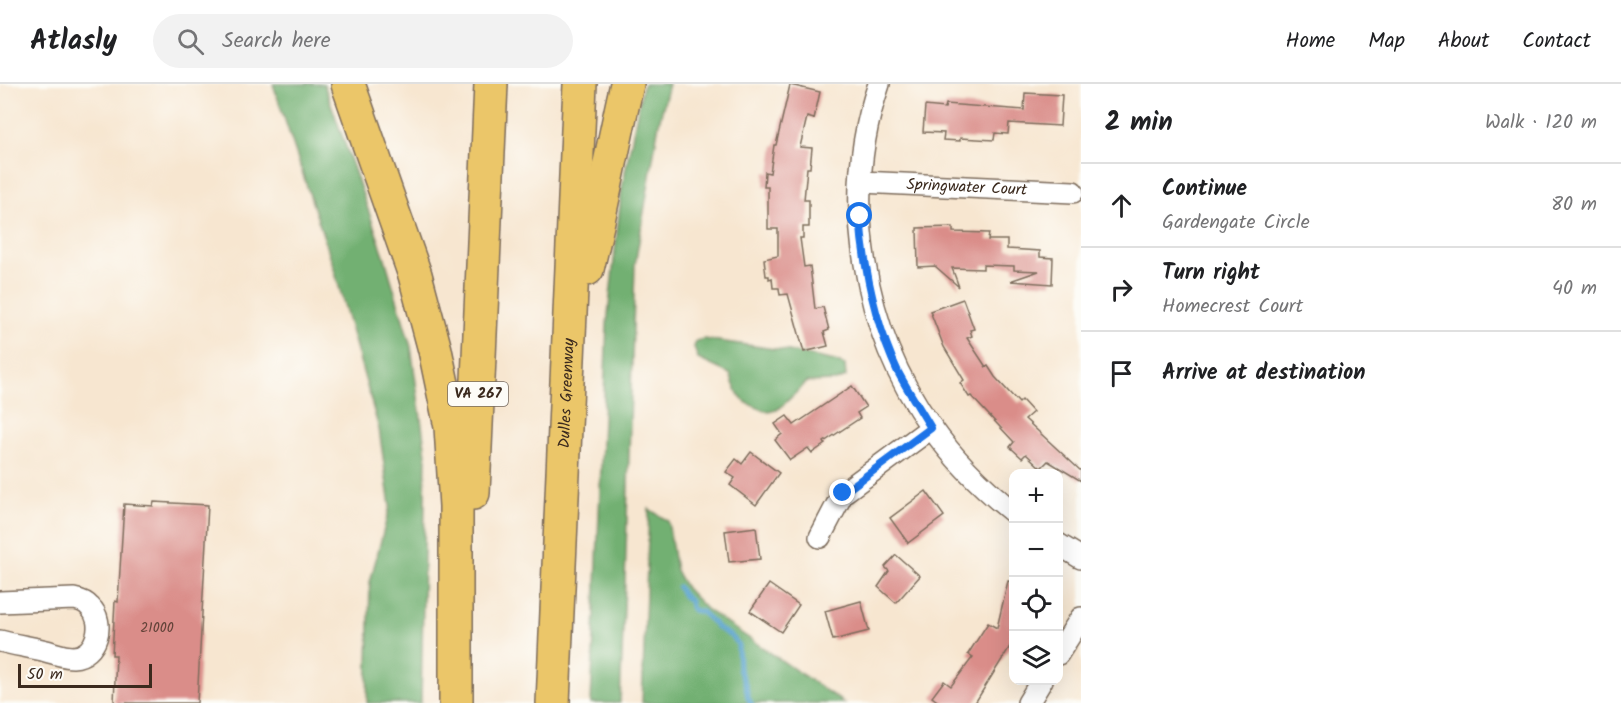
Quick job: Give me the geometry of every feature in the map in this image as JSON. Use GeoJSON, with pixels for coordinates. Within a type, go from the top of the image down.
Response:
{"type":"FeatureCollection","features":[{"type":"Feature","properties":{"kind":"highway"},"geometry":{"type":"LineString","coordinates":[[348,84],[416,274],[451,427],[456,506],[456,703]]}},
{"type":"Feature","properties":{"kind":"highway","name":"VA 267"},"geometry":{"type":"LineString","coordinates":[[464,703],[491,84]]}},
{"type":"Feature","properties":{"kind":"highway","name":"Dulles Greenway"},"geometry":{"type":"LineString","coordinates":[[552,703],[580,84]]}},
{"type":"Feature","properties":{"kind":"highway"},"geometry":{"type":"LineString","coordinates":[[569,346],[627,84]]}},
{"type":"Feature","properties":{"kind":"street"},"geometry":{"type":"LineString","coordinates":[[879,84],[868,122],[863,153],[860,216],[863,247],[875,311],[898,372],[931,428],[982,487],[1009,509]]}},
{"type":"Feature","properties":{"kind":"street","name":"Springwater Court"},"geometry":{"type":"LineString","coordinates":[[861,182],[1073,192]]}},
{"type":"Feature","properties":{"kind":"street"},"geometry":{"type":"LineString","coordinates":[[820,537],[843,493],[931,428]]}},
{"type":"Feature","properties":{"kind":"street"},"geometry":{"type":"LineString","coordinates":[[1063,547],[1081,558]]}},
{"type":"Feature","properties":{"kind":"street"},"geometry":{"type":"LineString","coordinates":[[0,602],[74,599],[82,601],[91,607],[96,616],[98,634],[89,651],[74,657],[0,641]]}},
{"type":"Feature","properties":{"kind":"street"},"geometry":{"type":"LineString","coordinates":[[1063,647],[1081,618]]}},
{"type":"Feature","properties":{"kind":"street"},"geometry":{"type":"LineString","coordinates":[[1028,703],[1039,685]]}},
{"type":"Feature","properties":{"kind":"green space"},"geometry":{"type":"Polygon","coordinates":[[[273,84],[324,84],[384,255],[411,347],[426,454],[421,703],[367,703],[370,582],[390,506],[379,429],[333,265],[273,84]]]}},
{"type":"Feature","properties":{"kind":"green space"},"geometry":{"type":"Polygon","coordinates":[[[643,84],[669,84],[659,123],[635,265],[620,703],[591,703],[607,324],[622,187],[643,84]]]}},
{"type":"Feature","properties":{"kind":"green space"},"geometry":{"type":"Polygon","coordinates":[[[704,339],[789,351],[835,361],[845,365],[846,377],[836,381],[807,382],[780,408],[769,412],[743,400],[730,374],[698,359],[694,347],[696,341],[704,339]]]}},
{"type":"Feature","properties":{"kind":"green space"},"geometry":{"type":"Polygon","coordinates":[[[649,509],[668,521],[676,571],[686,588],[706,609],[844,703],[642,703],[649,509]]]}},
{"type":"Feature","properties":{"kind":"building"},"geometry":{"type":"Polygon","coordinates":[[[790,85],[820,92],[814,119],[807,117],[800,147],[812,148],[810,168],[807,168],[804,200],[809,200],[809,227],[803,227],[803,238],[800,238],[804,267],[810,266],[815,309],[823,307],[829,330],[824,332],[828,346],[804,352],[788,294],[780,295],[779,288],[773,288],[772,278],[769,279],[769,276],[766,276],[764,259],[778,256],[778,229],[768,229],[768,187],[764,187],[765,172],[770,173],[774,145],[776,145],[790,85]]]}},
{"type":"Feature","properties":{"kind":"building"},"geometry":{"type":"Polygon","coordinates":[[[1025,93],[1062,95],[1060,126],[1009,123],[1008,134],[995,133],[994,140],[960,138],[960,141],[943,140],[944,133],[923,132],[925,106],[945,108],[946,104],[1024,110],[1025,93]]]}},
{"type":"Feature","properties":{"kind":"building"},"geometry":{"type":"Polygon","coordinates":[[[953,227],[953,232],[989,233],[988,240],[1007,240],[1007,249],[1040,251],[1040,257],[1053,258],[1052,284],[1010,281],[1039,271],[1014,270],[1014,266],[983,265],[983,269],[952,268],[959,287],[935,266],[918,267],[917,228],[953,227]]]}},
{"type":"Feature","properties":{"kind":"building"},"geometry":{"type":"Polygon","coordinates":[[[963,299],[974,329],[970,330],[972,336],[967,338],[986,367],[988,366],[1019,403],[1022,400],[1033,412],[1025,419],[1081,471],[1081,481],[1048,461],[1041,468],[1026,454],[1022,458],[1010,447],[1014,442],[971,396],[969,397],[960,383],[964,380],[944,347],[930,311],[963,299]]]}},
{"type":"Feature","properties":{"kind":"building"},"geometry":{"type":"Polygon","coordinates":[[[852,386],[866,407],[857,413],[860,418],[824,442],[825,444],[812,453],[808,448],[790,460],[775,440],[782,434],[775,424],[787,416],[794,425],[852,386]]]}},
{"type":"Feature","properties":{"kind":"building"},"geometry":{"type":"Polygon","coordinates":[[[751,452],[779,473],[756,505],[730,485],[735,478],[726,472],[736,459],[742,464],[751,452]]]}},
{"type":"Feature","properties":{"kind":"building"},"geometry":{"type":"Polygon","coordinates":[[[926,491],[944,516],[908,543],[890,518],[926,491]]]}},
{"type":"Feature","properties":{"kind":"building"},"geometry":{"type":"Polygon","coordinates":[[[154,502],[208,505],[197,703],[114,703],[116,655],[112,655],[124,504],[153,506],[154,502]]]}},
{"type":"Feature","properties":{"kind":"building"},"geometry":{"type":"Polygon","coordinates":[[[756,527],[760,559],[729,562],[725,531],[756,527]]]}},
{"type":"Feature","properties":{"kind":"building"},"geometry":{"type":"Polygon","coordinates":[[[896,555],[920,576],[896,603],[878,587],[889,571],[885,567],[896,555]]]}},
{"type":"Feature","properties":{"kind":"building"},"geometry":{"type":"Polygon","coordinates":[[[1009,581],[1009,648],[975,703],[940,703],[932,697],[944,681],[951,686],[973,657],[968,654],[988,623],[997,628],[1009,581]]]}},
{"type":"Feature","properties":{"kind":"building"},"geometry":{"type":"Polygon","coordinates":[[[769,584],[799,605],[781,632],[750,611],[769,584]]]}},
{"type":"Feature","properties":{"kind":"building"},"geometry":{"type":"Polygon","coordinates":[[[861,601],[869,631],[833,640],[825,611],[861,601]]]}},
{"type":"Feature","properties":{"kind":"waterway"},"geometry":{"type":"LineString","coordinates":[[678,587],[690,601],[693,610],[702,612],[738,644],[739,669],[751,703]]}},
{"type":"Feature","properties":{"kind":"route"},"geometry":{"type":"LineString","coordinates":[[843,493],[931,428],[898,372],[875,311],[863,247],[860,216]]}}]}
